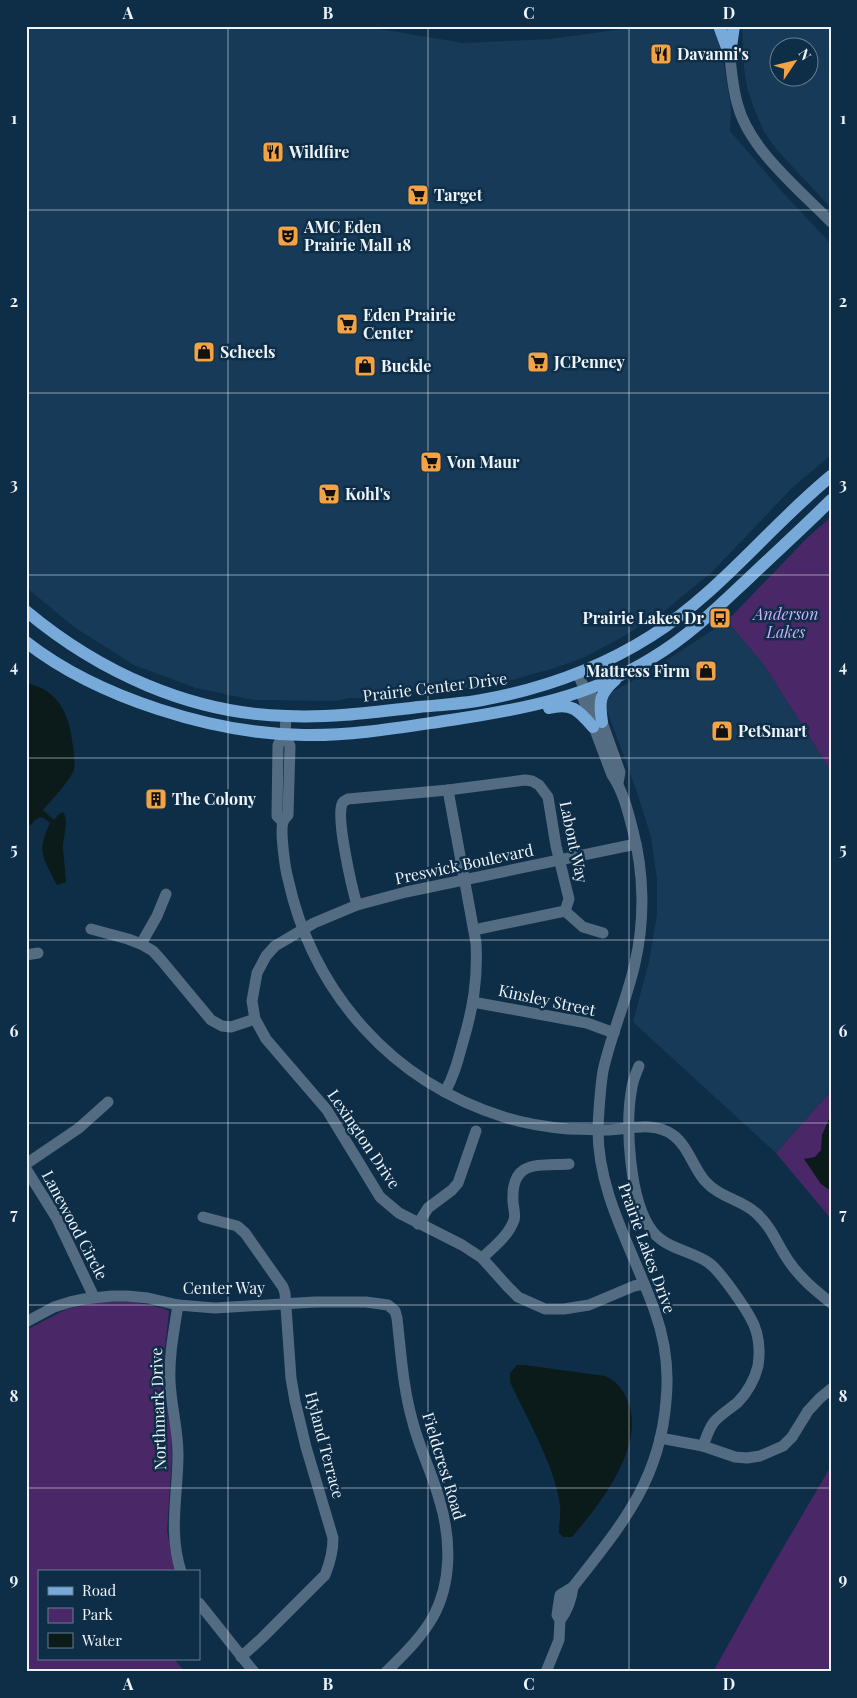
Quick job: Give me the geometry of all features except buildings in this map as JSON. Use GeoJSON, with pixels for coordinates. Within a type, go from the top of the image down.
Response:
{"type":"FeatureCollection","features":[{"type":"Feature","properties":{"kind":"main road"},"geometry":{"type":"LineString","coordinates":[[719,26],[730,56]]}},
{"type":"Feature","properties":{"kind":"main road"},"geometry":{"type":"LineString","coordinates":[[730,56],[734,26]]}},
{"type":"Feature","properties":{"kind":"main road","name":"Prairie Center Drive"},"geometry":{"type":"LineString","coordinates":[[28,615],[85,654],[140,684],[196,702],[239,712],[286,716],[328,716],[479,700],[520,692],[578,674],[651,636],[708,594],[831,476]]}},
{"type":"Feature","properties":{"kind":"main road","name":"Prairie Center Drive"},"geometry":{"type":"LineString","coordinates":[[26,642],[72,673],[151,706],[209,724],[304,736],[358,732],[480,715],[546,703],[585,690],[651,659],[694,629],[831,500]]}},
{"type":"Feature","properties":{"kind":"main road"},"geometry":{"type":"LineString","coordinates":[[480,715],[521,715],[564,706],[571,707],[598,725],[602,696],[607,687],[624,672]]}},
{"type":"Feature","properties":{"kind":"street"},"geometry":{"type":"LineString","coordinates":[[726,26],[738,106],[745,124],[762,150],[826,208],[831,222]]}},
{"type":"Feature","properties":{"kind":"street","name":"Prairie Lakes Drive"},"geometry":{"type":"LineString","coordinates":[[546,1672],[559,1640],[560,1620],[557,1615],[560,1595],[573,1587],[631,1511],[645,1485],[656,1457],[667,1400],[667,1371],[658,1322],[610,1200],[599,1149],[600,1096],[604,1069],[635,964],[640,934],[641,881],[636,844],[629,814],[618,783],[612,775],[598,725],[583,698],[585,690],[578,674]]}},
{"type":"Feature","properties":{"kind":"street"},"geometry":{"type":"LineString","coordinates":[[286,716],[285,734],[278,745],[277,816],[283,822],[283,844],[293,903],[302,930],[319,966],[348,1011],[369,1035],[392,1057],[418,1076],[473,1106],[505,1118],[535,1125],[566,1128],[652,1127],[673,1135],[713,1190],[754,1211],[764,1220],[788,1260],[801,1277],[815,1292],[831,1303]]}},
{"type":"Feature","properties":{"kind":"street","name":"Labont Way"},"geometry":{"type":"LineString","coordinates":[[357,905],[343,841],[342,803],[348,799],[448,790],[524,780],[532,781],[539,785],[548,797],[569,899],[565,911]]}},
{"type":"Feature","properties":{"kind":"street"},"geometry":{"type":"LineString","coordinates":[[445,1092],[457,1067],[470,1019],[476,985],[477,962],[474,930],[448,790]]}},
{"type":"Feature","properties":{"kind":"street","name":"Preswick Boulevard"},"geometry":{"type":"LineString","coordinates":[[302,930],[357,905],[406,892],[636,844]]}},
{"type":"Feature","properties":{"kind":"street"},"geometry":{"type":"LineString","coordinates":[[142,944],[166,894]]}},
{"type":"Feature","properties":{"kind":"street"},"geometry":{"type":"LineString","coordinates":[[474,930],[565,911],[583,927],[603,933]]}},
{"type":"Feature","properties":{"kind":"street"},"geometry":{"type":"LineString","coordinates":[[91,929],[142,944],[152,951],[210,1020],[222,1026],[231,1027],[255,1019]]}},
{"type":"Feature","properties":{"kind":"street","name":"Lexington Drive"},"geometry":{"type":"LineString","coordinates":[[302,930],[275,946],[266,956],[257,973],[252,1002],[255,1019],[270,1044],[327,1110],[380,1197],[399,1213],[482,1258],[518,1297],[545,1308],[564,1310],[589,1305],[634,1286],[644,1284]]}},
{"type":"Feature","properties":{"kind":"street"},"geometry":{"type":"LineString","coordinates":[[26,955],[38,953]]}},
{"type":"Feature","properties":{"kind":"street","name":"Kinsley Street"},"geometry":{"type":"LineString","coordinates":[[473,1002],[587,1023],[614,1033]]}},
{"type":"Feature","properties":{"kind":"street"},"geometry":{"type":"LineString","coordinates":[[639,1066],[632,1086],[630,1108],[632,1173],[635,1189],[647,1222],[653,1232],[662,1240],[697,1256],[720,1273],[753,1324],[758,1338],[758,1365],[754,1378],[738,1402],[714,1422],[703,1446]]}},
{"type":"Feature","properties":{"kind":"street","name":"Lanewood Circle"},"geometry":{"type":"LineString","coordinates":[[26,1164],[79,1128],[108,1102]]}},
{"type":"Feature","properties":{"kind":"street"},"geometry":{"type":"LineString","coordinates":[[418,1224],[428,1208],[452,1190],[458,1183],[476,1131]]}},
{"type":"Feature","properties":{"kind":"street"},"geometry":{"type":"LineString","coordinates":[[482,1258],[507,1233],[515,1218],[513,1199],[516,1177],[519,1173],[531,1166],[569,1164]]}},
{"type":"Feature","properties":{"kind":"street","name":"Lanewood Circle"},"geometry":{"type":"LineString","coordinates":[[26,1168],[53,1211],[94,1298]]}},
{"type":"Feature","properties":{"kind":"street","name":"Hyland Terrace"},"geometry":{"type":"LineString","coordinates":[[203,1217],[237,1226],[246,1232],[283,1287],[291,1378],[295,1401],[306,1447],[333,1538],[330,1564],[324,1575],[241,1657]]}},
{"type":"Feature","properties":{"kind":"street","name":"Center Way"},"geometry":{"type":"LineString","coordinates":[[26,1322],[54,1307],[84,1299],[127,1296],[178,1305],[216,1308],[342,1301],[366,1302],[388,1306],[395,1311]]}},
{"type":"Feature","properties":{"kind":"street","name":"Northmark Drive"},"geometry":{"type":"LineString","coordinates":[[178,1305],[172,1335],[170,1382],[177,1430],[178,1453],[174,1533],[176,1556],[181,1570]]}},
{"type":"Feature","properties":{"kind":"street","name":"Fieldcrest Road"},"geometry":{"type":"LineString","coordinates":[[386,1672],[424,1630],[434,1615],[442,1594],[447,1572],[448,1550],[446,1525],[440,1501],[413,1422],[407,1395],[395,1311]]}},
{"type":"Feature","properties":{"kind":"street"},"geometry":{"type":"LineString","coordinates":[[660,1438],[703,1446],[734,1457],[747,1458],[772,1451],[783,1446],[792,1437],[808,1411],[831,1389]]}},
{"type":"Feature","properties":{"kind":"street"},"geometry":{"type":"LineString","coordinates":[[200,1604],[254,1672]]}},
{"type":"Feature","properties":{"kind":"shaded area","name":"Eden Prairie Center"},"geometry":{"type":"Polygon","coordinates":[[[26,26],[362,26],[463,43],[550,39],[632,26],[710,26],[717,35],[722,54],[731,108],[730,131],[786,196],[831,244],[831,455],[792,488],[712,572],[662,613],[583,658],[551,669],[494,685],[367,698],[349,698],[336,701],[254,700],[196,688],[134,665],[74,627],[26,587],[26,26]]]}},
{"type":"Feature","properties":{"kind":"shaded area"},"geometry":{"type":"Polygon","coordinates":[[[742,26],[831,26],[831,208],[777,150],[764,132],[747,88],[742,26]]]}},
{"type":"Feature","properties":{"kind":"shaded area"},"geometry":{"type":"Polygon","coordinates":[[[727,621],[764,665],[831,771],[831,1091],[776,1153],[633,1022],[649,962],[657,915],[657,879],[651,837],[637,792],[606,708],[608,694],[645,674],[727,621]]]}},
{"type":"Feature","properties":{"kind":"green space","name":"Anderson Lakes"},"geometry":{"type":"Polygon","coordinates":[[[831,517],[831,771],[764,665],[727,621],[807,538],[831,517]]]}},
{"type":"Feature","properties":{"kind":"green space"},"geometry":{"type":"Polygon","coordinates":[[[831,1091],[831,1219],[776,1153],[831,1091]]]}},
{"type":"Feature","properties":{"kind":"green space"},"geometry":{"type":"Polygon","coordinates":[[[129,1301],[169,1311],[164,1356],[166,1402],[171,1428],[172,1456],[167,1531],[175,1570],[38,1570],[38,1660],[175,1660],[185,1672],[26,1672],[26,1330],[67,1309],[96,1302],[129,1301]]]}},
{"type":"Feature","properties":{"kind":"green space"},"geometry":{"type":"Polygon","coordinates":[[[831,1466],[831,1672],[713,1672],[766,1577],[831,1466]]]}},
{"type":"Feature","properties":{"kind":"water"},"geometry":{"type":"Polygon","coordinates":[[[26,683],[47,691],[61,706],[69,724],[73,746],[74,770],[65,785],[43,810],[54,820],[63,812],[66,821],[63,849],[66,882],[57,885],[45,861],[42,848],[50,823],[40,817],[31,825],[26,826],[26,683]]]}},
{"type":"Feature","properties":{"kind":"water"},"geometry":{"type":"Polygon","coordinates":[[[831,1114],[831,1189],[828,1189],[821,1184],[804,1159],[815,1157],[821,1150],[822,1135],[831,1114]]]}},
{"type":"Feature","properties":{"kind":"water"},"geometry":{"type":"Polygon","coordinates":[[[517,1365],[605,1376],[618,1385],[626,1397],[631,1415],[631,1434],[626,1453],[618,1472],[607,1490],[572,1537],[563,1537],[559,1533],[560,1505],[553,1475],[540,1443],[510,1382],[510,1373],[517,1365]]]}},
{"type":"Feature","properties":{"kind":"place","name":"Davanni's"},"geometry":{"type":"Point","coordinates":[661,54]}},
{"type":"Feature","properties":{"kind":"place","name":"Wildfire"},"geometry":{"type":"Point","coordinates":[273,152]}},
{"type":"Feature","properties":{"kind":"place","name":"Target"},"geometry":{"type":"Point","coordinates":[418,195]}},
{"type":"Feature","properties":{"kind":"place","name":"AMC Eden Prairie Mall 18"},"geometry":{"type":"Point","coordinates":[288,236]}},
{"type":"Feature","properties":{"kind":"place","name":"Eden Prairie Center"},"geometry":{"type":"Point","coordinates":[347,324]}},
{"type":"Feature","properties":{"kind":"place","name":"Scheels"},"geometry":{"type":"Point","coordinates":[204,352]}},
{"type":"Feature","properties":{"kind":"place","name":"JCPenney"},"geometry":{"type":"Point","coordinates":[538,362]}},
{"type":"Feature","properties":{"kind":"place","name":"Buckle"},"geometry":{"type":"Point","coordinates":[365,366]}},
{"type":"Feature","properties":{"kind":"place","name":"Von Maur"},"geometry":{"type":"Point","coordinates":[431,462]}},
{"type":"Feature","properties":{"kind":"place","name":"Kohl's"},"geometry":{"type":"Point","coordinates":[329,494]}},
{"type":"Feature","properties":{"kind":"place","name":"Prairie Lakes Dr"},"geometry":{"type":"Point","coordinates":[720,618]}},
{"type":"Feature","properties":{"kind":"place","name":"Mattress Firm"},"geometry":{"type":"Point","coordinates":[706,671]}},
{"type":"Feature","properties":{"kind":"place","name":"PetSmart"},"geometry":{"type":"Point","coordinates":[722,731]}},
{"type":"Feature","properties":{"kind":"place","name":"The Colony"},"geometry":{"type":"Point","coordinates":[156,799]}}]}
